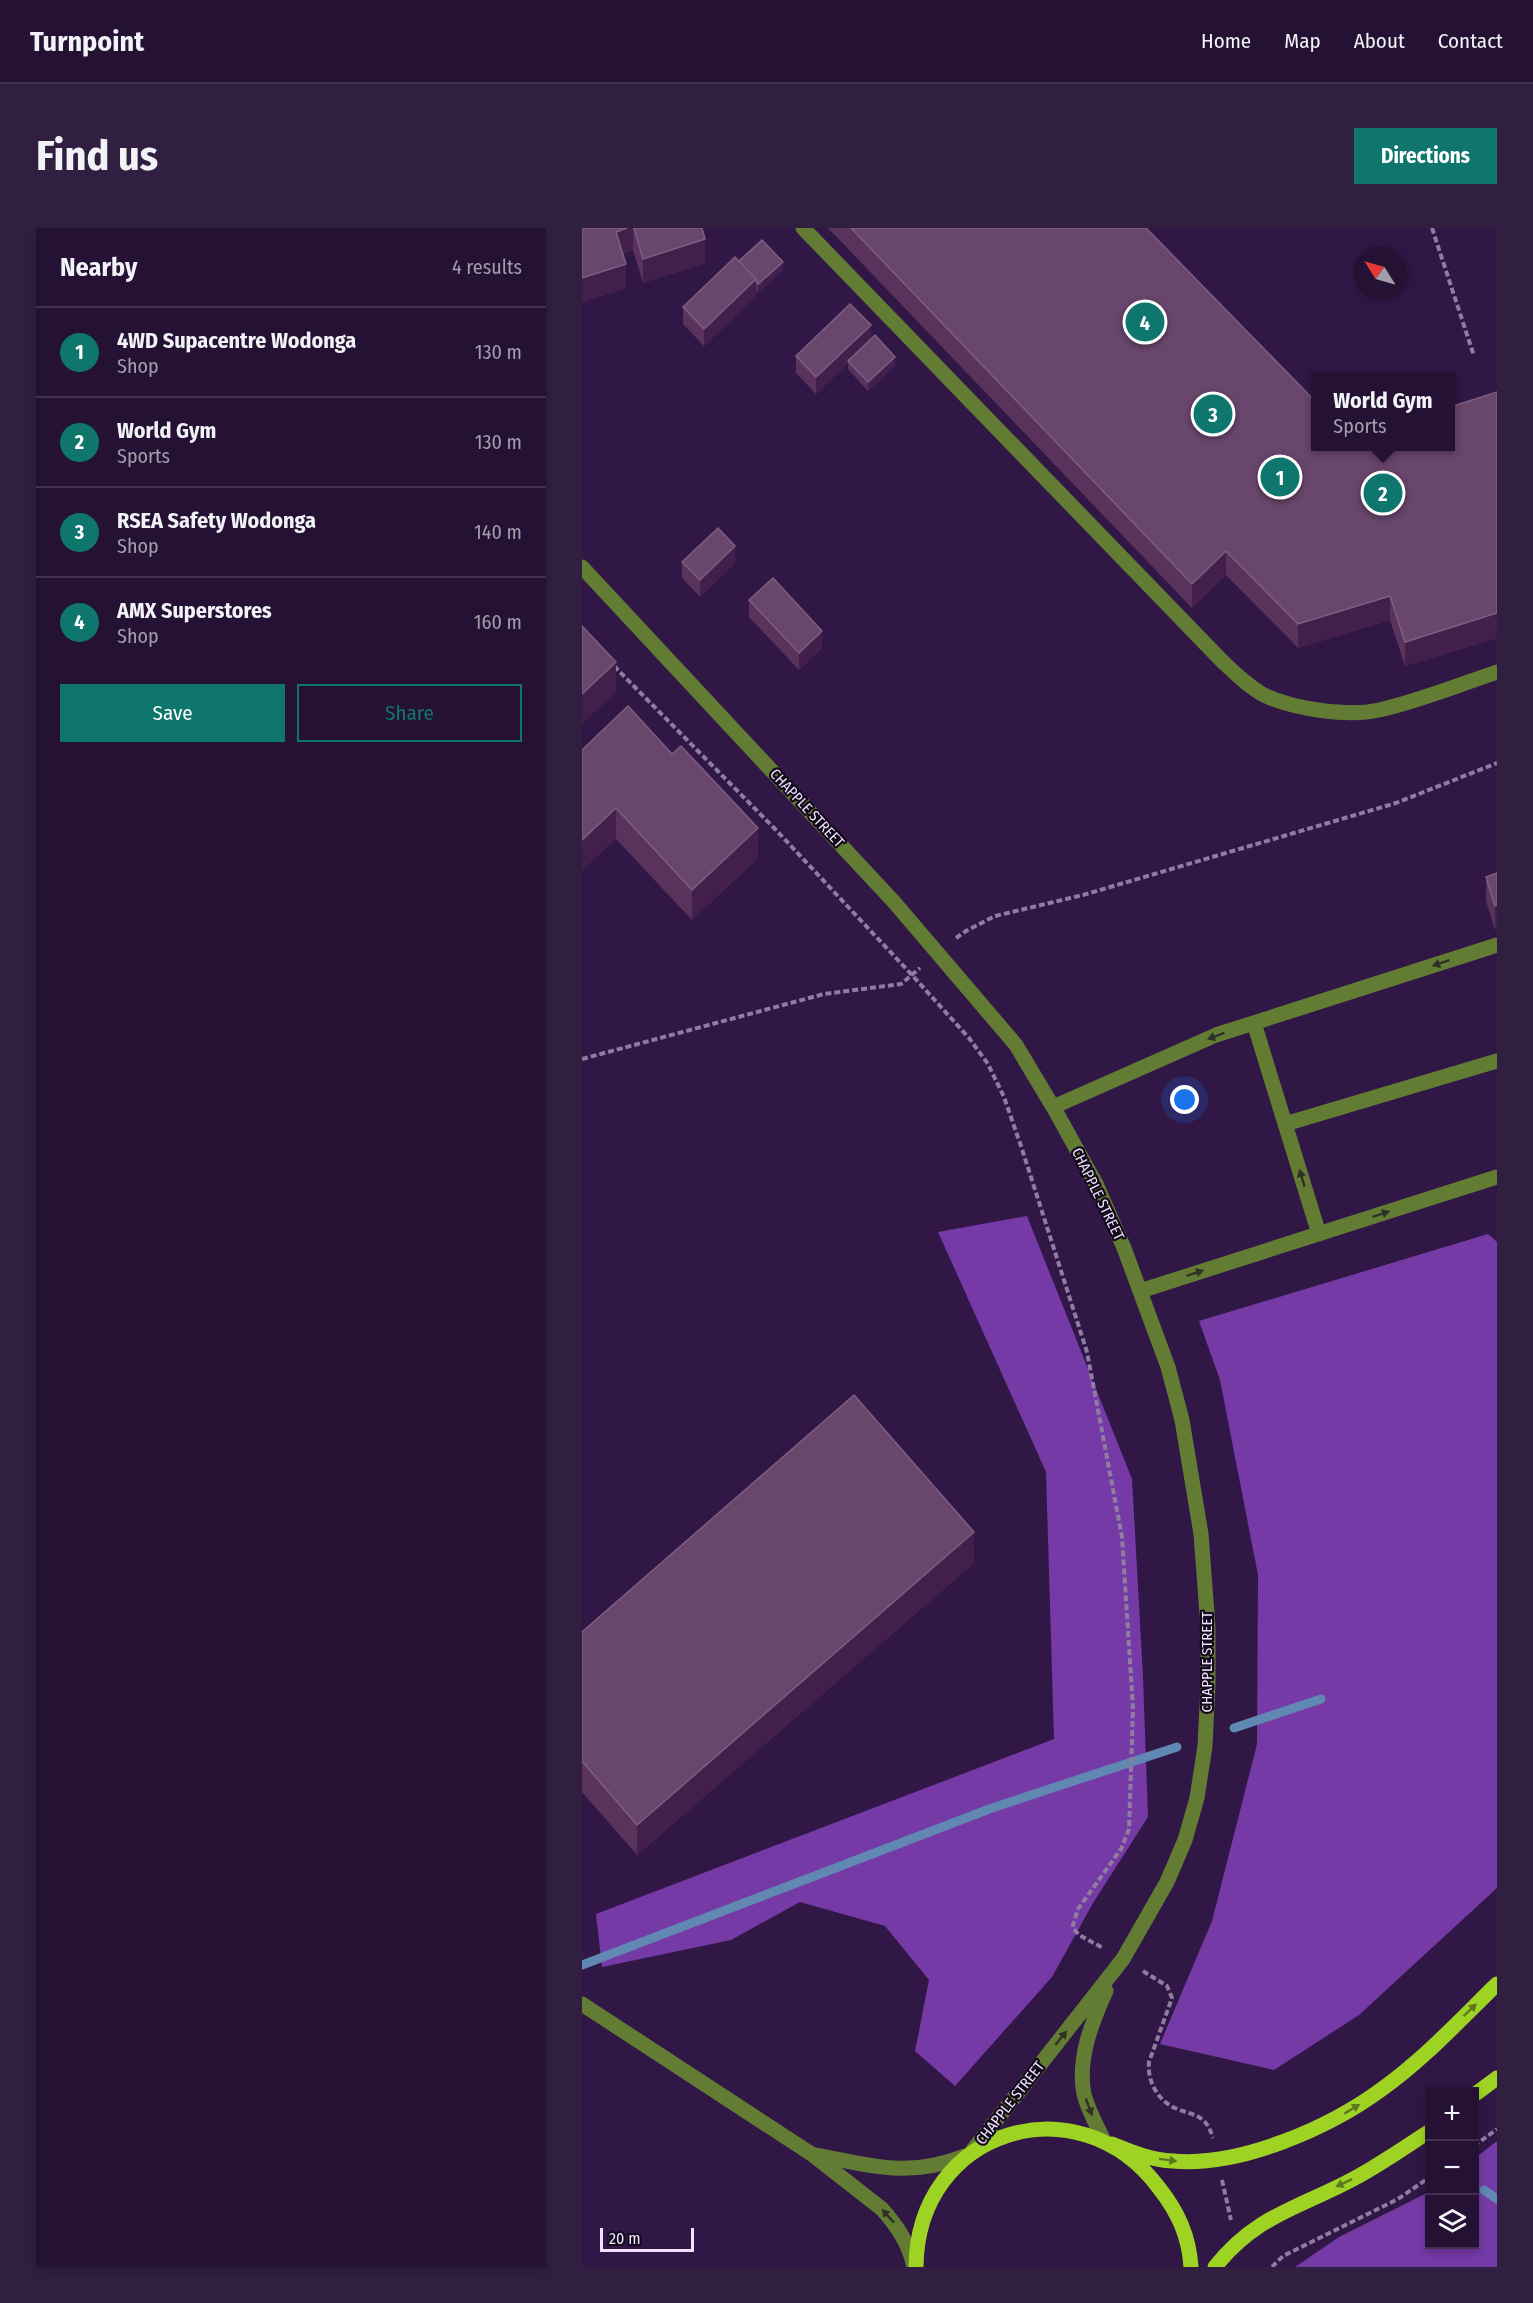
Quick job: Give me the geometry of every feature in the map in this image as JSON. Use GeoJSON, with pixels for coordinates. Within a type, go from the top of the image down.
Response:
{"type":"FeatureCollection","features":[{"type":"Feature","properties":{"kind":"main road"},"geometry":{"type":"LineString","coordinates":[[915,2267],[919,2234],[929,2202],[944,2179],[969,2153],[1007,2135],[1027,2131],[1061,2131],[1160,2160],[1189,2162],[1218,2159],[1278,2144],[1313,2130],[1356,2107],[1409,2068],[1497,1984]]}},
{"type":"Feature","properties":{"kind":"main road"},"geometry":{"type":"LineString","coordinates":[[1479,2091],[1497,2078]]}},
{"type":"Feature","properties":{"kind":"main road"},"geometry":{"type":"LineString","coordinates":[[1215,2267],[1238,2241],[1272,2217],[1374,2168],[1425,2134]]}},
{"type":"Feature","properties":{"kind":"main road"},"geometry":{"type":"LineString","coordinates":[[1108,2143],[1134,2160],[1154,2180],[1168,2199],[1183,2224],[1191,2267]]}},
{"type":"Feature","properties":{"kind":"street"},"geometry":{"type":"LineString","coordinates":[[803,228],[1223,662],[1266,696],[1295,706],[1320,710],[1377,711],[1497,672]]}},
{"type":"Feature","properties":{"kind":"street","name":"CHAPPLE STREET"},"geometry":{"type":"LineString","coordinates":[[582,567],[939,952],[1016,1045],[1096,1184],[1140,1291],[1168,1368],[1182,1420],[1196,1499],[1206,1585],[1208,1685],[1202,1773],[1188,1829],[1167,1882],[1119,1966],[1094,2018],[1082,2072],[1088,2105],[1108,2143]]}},
{"type":"Feature","properties":{"kind":"street"},"geometry":{"type":"LineString","coordinates":[[1053,1107],[1216,1035],[1497,945]]}},
{"type":"Feature","properties":{"kind":"street"},"geometry":{"type":"LineString","coordinates":[[1254,1023],[1319,1234]]}},
{"type":"Feature","properties":{"kind":"street"},"geometry":{"type":"LineString","coordinates":[[1285,1124],[1497,1061]]}},
{"type":"Feature","properties":{"kind":"street"},"geometry":{"type":"LineString","coordinates":[[1140,1291],[1497,1177]]}},
{"type":"Feature","properties":{"kind":"street","name":"CHAPPLE STREET"},"geometry":{"type":"LineString","coordinates":[[969,2153],[1119,1966]]}},
{"type":"Feature","properties":{"kind":"street"},"geometry":{"type":"LineString","coordinates":[[582,2004],[813,2155],[887,2214],[908,2245],[915,2267]]}},
{"type":"Feature","properties":{"kind":"street"},"geometry":{"type":"LineString","coordinates":[[813,2155],[906,2169],[930,2168],[969,2153]]}},
{"type":"Feature","properties":{"kind":"path"},"geometry":{"type":"LineString","coordinates":[[1432,228],[1474,356]]}},
{"type":"Feature","properties":{"kind":"path"},"geometry":{"type":"LineString","coordinates":[[606,658],[768,822],[912,975],[969,1038],[988,1064],[1004,1097],[1087,1353],[1122,1537],[1133,1709],[1129,1829],[1121,1848],[1082,1903],[1073,1925],[1079,1935],[1119,1966],[1152,1976],[1167,1986],[1172,1998],[1149,2062],[1148,2073],[1156,2093],[1165,2102],[1206,2122],[1218,2159],[1238,2241]]}},
{"type":"Feature","properties":{"kind":"path"},"geometry":{"type":"LineString","coordinates":[[582,1059],[825,994],[902,984],[966,930],[994,916],[1083,895],[1396,803],[1497,763]]}},
{"type":"Feature","properties":{"kind":"path"},"geometry":{"type":"LineString","coordinates":[[1479,2142],[1497,2129]]}},
{"type":"Feature","properties":{"kind":"path"},"geometry":{"type":"LineString","coordinates":[[1272,2267],[1283,2256],[1398,2199],[1425,2180]]}},
{"type":"Feature","properties":{"kind":"shaded area"},"geometry":{"type":"Polygon","coordinates":[[[1027,1216],[1132,1479],[1148,1817],[1093,1903],[1052,1977],[955,2086],[915,2051],[929,1980],[885,1926],[800,1902],[731,1940],[602,1967],[596,1914],[1054,1739],[1046,1472],[938,1232],[1027,1216]]]}},
{"type":"Feature","properties":{"kind":"shaded area"},"geometry":{"type":"Polygon","coordinates":[[[1488,1234],[1497,1242],[1497,1888],[1359,2015],[1274,2070],[1160,2044],[1212,1921],[1257,1744],[1258,1575],[1220,1380],[1199,1321],[1488,1234]]]}},
{"type":"Feature","properties":{"kind":"shaded area"},"geometry":{"type":"Polygon","coordinates":[[[1497,2141],[1497,2267],[1295,2267],[1339,2237],[1425,2194],[1425,2249],[1479,2249],[1479,2155],[1497,2141]]]}},
{"type":"Feature","properties":{"kind":"building"},"geometry":{"type":"Polygon","coordinates":[[[582,228],[627,228],[616,232],[626,264],[582,278],[582,228]]]}},
{"type":"Feature","properties":{"kind":"building"},"geometry":{"type":"Polygon","coordinates":[[[634,228],[702,228],[705,239],[643,259],[634,228]]]}},
{"type":"Feature","properties":{"kind":"building"},"geometry":{"type":"Polygon","coordinates":[[[851,228],[1146,228],[1311,397],[1311,451],[1455,451],[1455,405],[1497,392],[1497,613],[1405,642],[1390,596],[1298,624],[1226,551],[1192,584],[851,228]]]}},
{"type":"Feature","properties":{"kind":"building"},"geometry":{"type":"Polygon","coordinates":[[[762,240],[783,262],[758,284],[739,261],[762,240]]]}},
{"type":"Feature","properties":{"kind":"building"},"geometry":{"type":"Polygon","coordinates":[[[735,257],[756,279],[704,329],[683,307],[735,257]]]}},
{"type":"Feature","properties":{"kind":"building"},"geometry":{"type":"Polygon","coordinates":[[[850,304],[871,325],[816,377],[796,356],[850,304]]]}},
{"type":"Feature","properties":{"kind":"building"},"geometry":{"type":"Polygon","coordinates":[[[875,335],[895,357],[868,382],[848,361],[875,335]]]}},
{"type":"Feature","properties":{"kind":"building"},"geometry":{"type":"Polygon","coordinates":[[[718,528],[735,546],[700,580],[682,562],[718,528]]]}},
{"type":"Feature","properties":{"kind":"building"},"geometry":{"type":"Polygon","coordinates":[[[773,578],[822,631],[799,653],[749,600],[773,578]]]}},
{"type":"Feature","properties":{"kind":"building"},"geometry":{"type":"Polygon","coordinates":[[[582,626],[616,662],[582,694],[582,626]]]}},
{"type":"Feature","properties":{"kind":"building"},"geometry":{"type":"Polygon","coordinates":[[[628,706],[672,754],[681,746],[758,828],[692,890],[616,808],[582,840],[582,750],[628,706]]]}},
{"type":"Feature","properties":{"kind":"building"},"geometry":{"type":"Polygon","coordinates":[[[1497,873],[1497,905],[1495,906],[1486,877],[1497,873]]]}},
{"type":"Feature","properties":{"kind":"building"},"geometry":{"type":"Polygon","coordinates":[[[854,1395],[974,1532],[637,1825],[582,1761],[582,1632],[854,1395]]]}},
{"type":"Feature","properties":{"kind":"waterway"},"geometry":{"type":"LineString","coordinates":[[1234,1728],[1321,1699]]}},
{"type":"Feature","properties":{"kind":"waterway"},"geometry":{"type":"LineString","coordinates":[[582,1965],[992,1808],[1177,1747]]}},
{"type":"Feature","properties":{"kind":"waterway"},"geometry":{"type":"LineString","coordinates":[[1484,2190],[1497,2199]]}},
{"type":"Feature","properties":{"kind":"place","name":"AMX Superstores"},"geometry":{"type":"Point","coordinates":[1145,322]}},
{"type":"Feature","properties":{"kind":"place","name":"RSEA Safety Wodonga"},"geometry":{"type":"Point","coordinates":[1213,414]}},
{"type":"Feature","properties":{"kind":"place","name":"4WD Supacentre Wodonga"},"geometry":{"type":"Point","coordinates":[1280,477]}},
{"type":"Feature","properties":{"kind":"place","name":"World Gym"},"geometry":{"type":"Point","coordinates":[1383,493]}}]}
